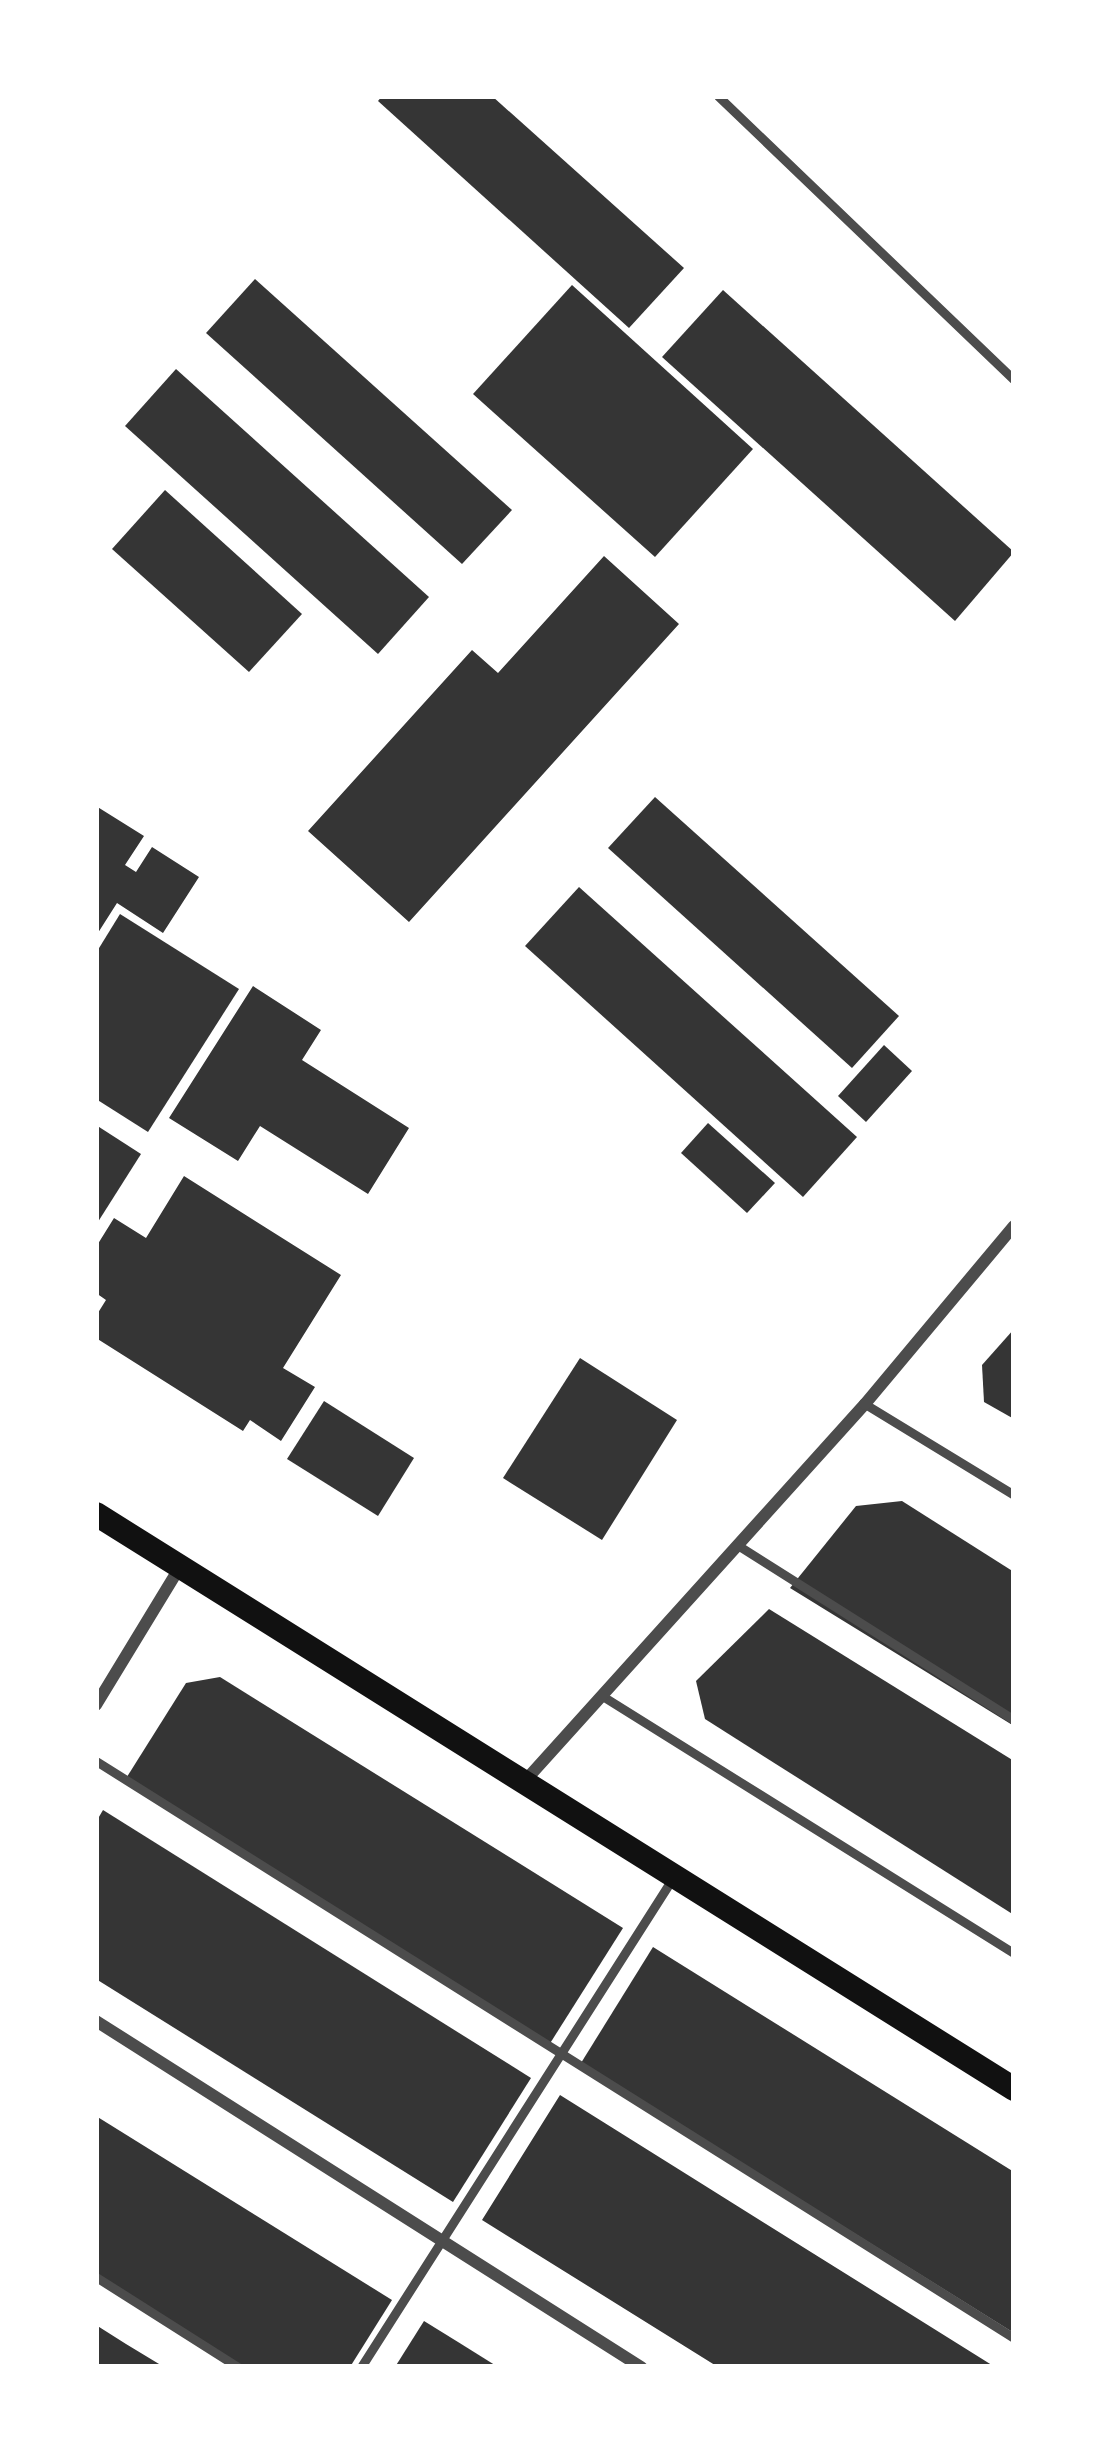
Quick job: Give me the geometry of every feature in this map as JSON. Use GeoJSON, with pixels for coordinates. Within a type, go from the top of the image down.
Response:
{"type":"FeatureCollection","features":[{"type":"Feature","properties":{"kind":"main road"},"geometry":{"type":"LineString","coordinates":[[97,1516],[1014,2089]]}},
{"type":"Feature","properties":{"kind":"street"},"geometry":{"type":"LineString","coordinates":[[524,1782],[866,1404],[1014,1226]]}},
{"type":"Feature","properties":{"kind":"street"},"geometry":{"type":"LineString","coordinates":[[96,1705],[180,1567]]}},
{"type":"Feature","properties":{"kind":"street"},"geometry":{"type":"LineString","coordinates":[[96,2021],[641,2367]]}},
{"type":"Feature","properties":{"kind":"lane"},"geometry":{"type":"LineString","coordinates":[[718,96],[1014,380]]}},
{"type":"Feature","properties":{"kind":"lane"},"geometry":{"type":"LineString","coordinates":[[866,1404],[1014,1495]]}},
{"type":"Feature","properties":{"kind":"lane"},"geometry":{"type":"LineString","coordinates":[[739,1546],[1014,1720]]}},
{"type":"Feature","properties":{"kind":"lane"},"geometry":{"type":"LineString","coordinates":[[604,1697],[1014,1953]]}},
{"type":"Feature","properties":{"kind":"lane"},"geometry":{"type":"LineString","coordinates":[[96,1761],[1014,2338]]}},
{"type":"Feature","properties":{"kind":"lane"},"geometry":{"type":"LineString","coordinates":[[362,2367],[674,1876]]}},
{"type":"Feature","properties":{"kind":"lane"},"geometry":{"type":"LineString","coordinates":[[96,2277],[238,2367]]}},
{"type":"Feature","properties":{"kind":"building"},"geometry":{"type":"Polygon","coordinates":[[[382,96],[492,96],[684,268],[629,328],[378,101],[382,96]]]}},
{"type":"Feature","properties":{"kind":"building"},"geometry":{"type":"Polygon","coordinates":[[[255,279],[512,510],[462,564],[206,333],[255,279]]]}},
{"type":"Feature","properties":{"kind":"building"},"geometry":{"type":"Polygon","coordinates":[[[572,285],[753,449],[655,557],[473,394],[572,285]]]}},
{"type":"Feature","properties":{"kind":"building"},"geometry":{"type":"Polygon","coordinates":[[[723,290],[1014,552],[955,621],[662,357],[723,290]]]}},
{"type":"Feature","properties":{"kind":"building"},"geometry":{"type":"Polygon","coordinates":[[[176,369],[429,597],[378,654],[125,426],[176,369]]]}},
{"type":"Feature","properties":{"kind":"building"},"geometry":{"type":"Polygon","coordinates":[[[165,490],[302,614],[249,672],[112,549],[165,490]]]}},
{"type":"Feature","properties":{"kind":"building"},"geometry":{"type":"Polygon","coordinates":[[[604,556],[679,624],[409,922],[308,831],[472,650],[498,673],[604,556]]]}},
{"type":"Feature","properties":{"kind":"building"},"geometry":{"type":"Polygon","coordinates":[[[655,797],[899,1016],[852,1068],[608,848],[655,797]]]}},
{"type":"Feature","properties":{"kind":"building"},"geometry":{"type":"Polygon","coordinates":[[[96,806],[144,836],[125,865],[136,872],[152,847],[199,877],[163,933],[117,903],[96,936],[96,806]]]}},
{"type":"Feature","properties":{"kind":"building"},"geometry":{"type":"Polygon","coordinates":[[[579,887],[857,1137],[803,1197],[525,946],[579,887]]]}},
{"type":"Feature","properties":{"kind":"building"},"geometry":{"type":"Polygon","coordinates":[[[120,914],[239,989],[148,1132],[96,1099],[96,953],[120,914]]]}},
{"type":"Feature","properties":{"kind":"building"},"geometry":{"type":"Polygon","coordinates":[[[253,986],[321,1030],[302,1060],[409,1128],[368,1194],[260,1126],[238,1161],[169,1118],[253,986]]]}},
{"type":"Feature","properties":{"kind":"building"},"geometry":{"type":"Polygon","coordinates":[[[884,1045],[912,1071],[866,1122],[838,1096],[884,1045]]]}},
{"type":"Feature","properties":{"kind":"building"},"geometry":{"type":"Polygon","coordinates":[[[708,1123],[775,1183],[747,1213],[681,1153],[708,1123]]]}},
{"type":"Feature","properties":{"kind":"building"},"geometry":{"type":"Polygon","coordinates":[[[96,1125],[141,1154],[96,1225],[96,1125]]]}},
{"type":"Feature","properties":{"kind":"building"},"geometry":{"type":"Polygon","coordinates":[[[184,1176],[341,1275],[283,1368],[315,1387],[281,1441],[250,1420],[243,1431],[96,1338],[96,1316],[106,1300],[96,1293],[96,1247],[114,1218],[146,1238],[184,1176]]]}},
{"type":"Feature","properties":{"kind":"building"},"geometry":{"type":"Polygon","coordinates":[[[1014,1329],[1014,1419],[984,1402],[982,1365],[1014,1329]]]}},
{"type":"Feature","properties":{"kind":"building"},"geometry":{"type":"Polygon","coordinates":[[[580,1358],[677,1420],[602,1540],[503,1478],[580,1358]]]}},
{"type":"Feature","properties":{"kind":"building"},"geometry":{"type":"Polygon","coordinates":[[[324,1401],[414,1458],[378,1516],[287,1459],[324,1401]]]}},
{"type":"Feature","properties":{"kind":"building"},"geometry":{"type":"Polygon","coordinates":[[[902,1501],[1014,1572],[1014,1726],[790,1588],[856,1506],[902,1501]]]}},
{"type":"Feature","properties":{"kind":"building"},"geometry":{"type":"Polygon","coordinates":[[[769,1609],[1014,1761],[1014,1915],[705,1719],[696,1681],[769,1609]]]}},
{"type":"Feature","properties":{"kind":"building"},"geometry":{"type":"Polygon","coordinates":[[[220,1677],[623,1928],[549,2045],[125,1780],[186,1683],[220,1677]]]}},
{"type":"Feature","properties":{"kind":"building"},"geometry":{"type":"Polygon","coordinates":[[[103,1810],[531,2078],[453,2202],[96,1979],[96,1822],[103,1810]]]}},
{"type":"Feature","properties":{"kind":"building"},"geometry":{"type":"Polygon","coordinates":[[[653,1947],[1014,2172],[1014,2333],[581,2063],[653,1947]]]}},
{"type":"Feature","properties":{"kind":"building"},"geometry":{"type":"Polygon","coordinates":[[[560,2095],[995,2367],[718,2367],[482,2220],[560,2095]]]}},
{"type":"Feature","properties":{"kind":"building"},"geometry":{"type":"Polygon","coordinates":[[[96,2116],[392,2300],[350,2367],[236,2367],[96,2279],[96,2116]]]}},
{"type":"Feature","properties":{"kind":"building"},"geometry":{"type":"Polygon","coordinates":[[[424,2321],[458,2342],[498,2367],[395,2367],[424,2321]]]}},
{"type":"Feature","properties":{"kind":"building"},"geometry":{"type":"Polygon","coordinates":[[[96,2325],[126,2344],[164,2367],[96,2367],[96,2325]]]}}]}
